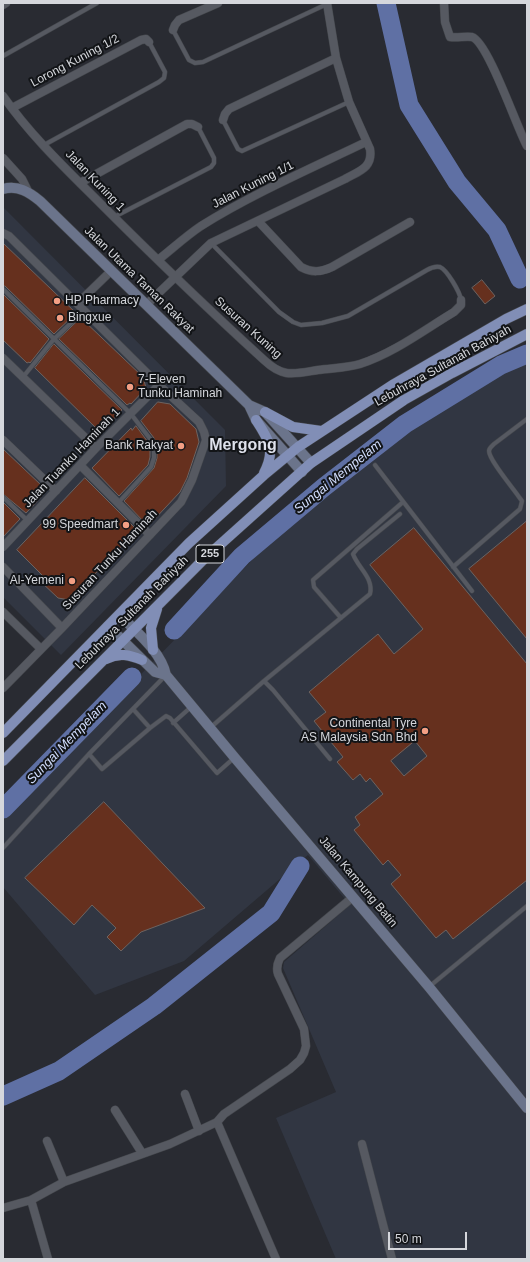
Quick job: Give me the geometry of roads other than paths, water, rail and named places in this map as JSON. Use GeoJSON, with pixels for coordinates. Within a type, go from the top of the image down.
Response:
{"type":"FeatureCollection","features":[{"type":"Feature","properties":{"kind":"main road","name":"Lebuhraya Sultanah Bahiyah"},"geometry":{"type":"LineString","coordinates":[[3,733],[189,543],[264,475],[298,447],[394,384],[506,319],[527,309]]}},
{"type":"Feature","properties":{"kind":"main road","name":"Lebuhraya Sultanah Bahiyah"},"geometry":{"type":"LineString","coordinates":[[3,761],[204,559],[312,463],[404,400],[527,334]]}},
{"type":"Feature","properties":{"kind":"main road"},"geometry":{"type":"LineString","coordinates":[[265,412],[293,427],[321,431]]}},
{"type":"Feature","properties":{"kind":"main road"},"geometry":{"type":"LineString","coordinates":[[256,420],[269,440],[271,452],[269,464],[264,475]]}},
{"type":"Feature","properties":{"kind":"main road"},"geometry":{"type":"LineString","coordinates":[[153,650],[153,619],[160,603]]}},
{"type":"Feature","properties":{"kind":"main road"},"geometry":{"type":"LineString","coordinates":[[101,662],[111,656],[122,654],[142,660]]}},
{"type":"Feature","properties":{"kind":"street"},"geometry":{"type":"LineString","coordinates":[[173,30],[174,25],[179,20],[218,3]]}},
{"type":"Feature","properties":{"kind":"street"},"geometry":{"type":"LineString","coordinates":[[146,305],[211,243],[338,182],[366,167],[369,162],[371,153],[370,149],[349,102],[336,58],[327,3]]}},
{"type":"Feature","properties":{"kind":"street"},"geometry":{"type":"LineString","coordinates":[[444,3],[445,22],[450,37],[472,37],[477,41],[488,56],[506,96],[520,134],[527,146]]}},
{"type":"Feature","properties":{"kind":"street","name":"Lorong Kuning 1/2"},"geometry":{"type":"LineString","coordinates":[[12,108],[140,40],[146,39],[149,42]]}},
{"type":"Feature","properties":{"kind":"street"},"geometry":{"type":"LineString","coordinates":[[223,120],[229,109],[336,58]]}},
{"type":"Feature","properties":{"kind":"street","name":"Jalan Kuning 1"},"geometry":{"type":"LineString","coordinates":[[3,96],[44,145],[175,278]]}},
{"type":"Feature","properties":{"kind":"street"},"geometry":{"type":"LineString","coordinates":[[80,183],[187,124],[192,124],[198,127]]}},
{"type":"Feature","properties":{"kind":"street","name":"Jalan Kuning 1/1"},"geometry":{"type":"LineString","coordinates":[[158,260],[195,230],[209,222],[262,193],[366,142]]}},
{"type":"Feature","properties":{"kind":"street"},"geometry":{"type":"LineString","coordinates":[[3,158],[22,179],[28,191]]}},
{"type":"Feature","properties":{"kind":"street"},"geometry":{"type":"LineString","coordinates":[[3,189],[15,188],[28,191]]}},
{"type":"Feature","properties":{"kind":"street","name":"Jalan Utama Taman Rakyat"},"geometry":{"type":"LineString","coordinates":[[28,191],[249,405],[265,412],[312,463]]}},
{"type":"Feature","properties":{"kind":"street"},"geometry":{"type":"LineString","coordinates":[[258,220],[301,267],[308,271],[316,272],[332,268],[410,222]]}},
{"type":"Feature","properties":{"kind":"street"},"geometry":{"type":"LineString","coordinates":[[3,233],[9,236],[78,303],[159,385]]}},
{"type":"Feature","properties":{"kind":"street"},"geometry":{"type":"LineString","coordinates":[[78,303],[111,271]]}},
{"type":"Feature","properties":{"kind":"street","name":"Susuran Kuning"},"geometry":{"type":"LineString","coordinates":[[175,278],[270,366],[278,371],[286,373],[348,366],[378,357],[454,312],[461,305],[461,300]]}},
{"type":"Feature","properties":{"kind":"street"},"geometry":{"type":"LineString","coordinates":[[3,358],[96,448]]}},
{"type":"Feature","properties":{"kind":"street","name":"Jalan Tuanku Haminah 1"},"geometry":{"type":"LineString","coordinates":[[3,547],[96,448],[159,385]]}},
{"type":"Feature","properties":{"kind":"street","name":"Susuran Tunku Haminah"},"geometry":{"type":"LineString","coordinates":[[3,567],[62,628],[182,502],[206,440],[199,422],[159,385]]}},
{"type":"Feature","properties":{"kind":"street","name":"Jalan Utama Taman Rakyat"},"geometry":{"type":"LineString","coordinates":[[249,405],[256,420],[302,472]]}},
{"type":"Feature","properties":{"kind":"street"},"geometry":{"type":"LineString","coordinates":[[3,440],[56,492]]}},
{"type":"Feature","properties":{"kind":"street"},"geometry":{"type":"LineString","coordinates":[[80,465],[150,535]]}},
{"type":"Feature","properties":{"kind":"street","name":"Jalan Kampung Batin"},"geometry":{"type":"LineString","coordinates":[[120,614],[164,664],[166,675],[354,897],[527,1108]]}},
{"type":"Feature","properties":{"kind":"street"},"geometry":{"type":"LineString","coordinates":[[4,616],[41,649]]}},
{"type":"Feature","properties":{"kind":"street","name":"Jalan Kampung Batin"},"geometry":{"type":"LineString","coordinates":[[108,626],[155,672],[166,675]]}},
{"type":"Feature","properties":{"kind":"street"},"geometry":{"type":"LineString","coordinates":[[3,688],[62,628]]}},
{"type":"Feature","properties":{"kind":"street"},"geometry":{"type":"LineString","coordinates":[[3,1208],[31,1200],[64,1182],[170,1144],[218,1122],[224,1114],[290,1069],[300,1060],[304,1053],[306,1046],[304,1029],[278,974],[276,968],[277,963],[280,958],[354,897]]}},
{"type":"Feature","properties":{"kind":"street"},"geometry":{"type":"LineString","coordinates":[[185,1094],[199,1131]]}},
{"type":"Feature","properties":{"kind":"street"},"geometry":{"type":"LineString","coordinates":[[115,1110],[142,1153]]}},
{"type":"Feature","properties":{"kind":"street"},"geometry":{"type":"LineString","coordinates":[[218,1122],[276,1259]]}},
{"type":"Feature","properties":{"kind":"street"},"geometry":{"type":"LineString","coordinates":[[47,1141],[64,1182]]}},
{"type":"Feature","properties":{"kind":"street"},"geometry":{"type":"LineString","coordinates":[[362,1144],[392,1259]]}},
{"type":"Feature","properties":{"kind":"street"},"geometry":{"type":"LineString","coordinates":[[31,1200],[48,1259]]}},
{"type":"Feature","properties":{"kind":"lane"},"geometry":{"type":"LineString","coordinates":[[3,56],[97,3]]}},
{"type":"Feature","properties":{"kind":"lane"},"geometry":{"type":"LineString","coordinates":[[173,30],[189,60],[195,63],[203,62],[327,3]]}},
{"type":"Feature","properties":{"kind":"lane"},"geometry":{"type":"LineString","coordinates":[[44,145],[164,78],[165,72],[149,42]]}},
{"type":"Feature","properties":{"kind":"lane"},"geometry":{"type":"LineString","coordinates":[[223,120],[238,149],[242,151],[349,102]]}},
{"type":"Feature","properties":{"kind":"lane"},"geometry":{"type":"LineString","coordinates":[[114,217],[211,167],[214,163],[214,158],[198,127]]}},
{"type":"Feature","properties":{"kind":"lane"},"geometry":{"type":"LineString","coordinates":[[211,243],[279,312],[293,322],[301,324],[322,323],[348,316],[427,270],[435,267],[442,268],[446,273],[460,295],[461,300]]}},
{"type":"Feature","properties":{"kind":"lane"},"geometry":{"type":"LineString","coordinates":[[3,289],[131,414],[151,440],[154,448],[154,458],[151,467],[118,503]]}},
{"type":"Feature","properties":{"kind":"lane"},"geometry":{"type":"LineString","coordinates":[[23,378],[54,339],[85,310]]}},
{"type":"Feature","properties":{"kind":"lane"},"geometry":{"type":"LineString","coordinates":[[453,567],[520,509],[522,501],[489,452],[490,448],[494,444],[527,419]]}},
{"type":"Feature","properties":{"kind":"lane"},"geometry":{"type":"LineString","coordinates":[[375,465],[472,591]]}},
{"type":"Feature","properties":{"kind":"lane"},"geometry":{"type":"LineString","coordinates":[[3,497],[29,521]]}},
{"type":"Feature","properties":{"kind":"lane"},"geometry":{"type":"LineString","coordinates":[[341,618],[314,588],[313,580],[403,502]]}},
{"type":"Feature","properties":{"kind":"lane"},"geometry":{"type":"LineString","coordinates":[[210,728],[264,681],[370,594],[372,588],[368,578],[356,562],[353,554],[357,549],[400,514]]}},
{"type":"Feature","properties":{"kind":"lane"},"geometry":{"type":"LineString","coordinates":[[3,848],[89,754],[166,675]]}},
{"type":"Feature","properties":{"kind":"lane"},"geometry":{"type":"LineString","coordinates":[[264,681],[330,759]]}},
{"type":"Feature","properties":{"kind":"lane"},"geometry":{"type":"LineString","coordinates":[[173,723],[192,706]]}},
{"type":"Feature","properties":{"kind":"lane"},"geometry":{"type":"LineString","coordinates":[[133,709],[150,728]]}},
{"type":"Feature","properties":{"kind":"lane"},"geometry":{"type":"LineString","coordinates":[[89,754],[102,769],[166,716],[216,774],[235,758]]}},
{"type":"Feature","properties":{"kind":"lane"},"geometry":{"type":"LineString","coordinates":[[429,987],[527,906]]}},
{"type":"Feature","properties":{"kind":"waterway","name":"Sungai Mempelam"},"geometry":{"type":"LineString","coordinates":[[386,3],[409,105],[457,182],[497,230],[520,279]]}},
{"type":"Feature","properties":{"kind":"waterway","name":"Sungai Mempelam"},"geometry":{"type":"LineString","coordinates":[[174,630],[242,556],[324,487],[405,424],[501,365],[527,354]]}},
{"type":"Feature","properties":{"kind":"waterway","name":"Sungai Mempelam"},"geometry":{"type":"LineString","coordinates":[[3,809],[132,677]]}},
{"type":"Feature","properties":{"kind":"waterway"},"geometry":{"type":"LineString","coordinates":[[3,1096],[59,1071],[154,1006],[271,913],[300,866]]}},
{"type":"Feature","properties":{"kind":"place","name":"HP Pharmacy"},"geometry":{"type":"Point","coordinates":[57,301]}},
{"type":"Feature","properties":{"kind":"place","name":"Bingxue"},"geometry":{"type":"Point","coordinates":[60,318]}},
{"type":"Feature","properties":{"kind":"place","name":"7-Eleven Tunku Haminah"},"geometry":{"type":"Point","coordinates":[130,387]}},
{"type":"Feature","properties":{"kind":"place","name":"Bank Rakyat"},"geometry":{"type":"Point","coordinates":[181,446]}},
{"type":"Feature","properties":{"kind":"place","name":"99 Speedmart"},"geometry":{"type":"Point","coordinates":[126,525]}},
{"type":"Feature","properties":{"kind":"place","name":"Al-Yemeni"},"geometry":{"type":"Point","coordinates":[72,581]}},
{"type":"Feature","properties":{"kind":"place","name":"Continental Tyre AS Malaysia Sdn Bhd"},"geometry":{"type":"Point","coordinates":[425,731]}},
{"type":"Feature","properties":{"kind":"district","name":"Mergong"},"geometry":{"type":"Point","coordinates":[243,446]}}]}
